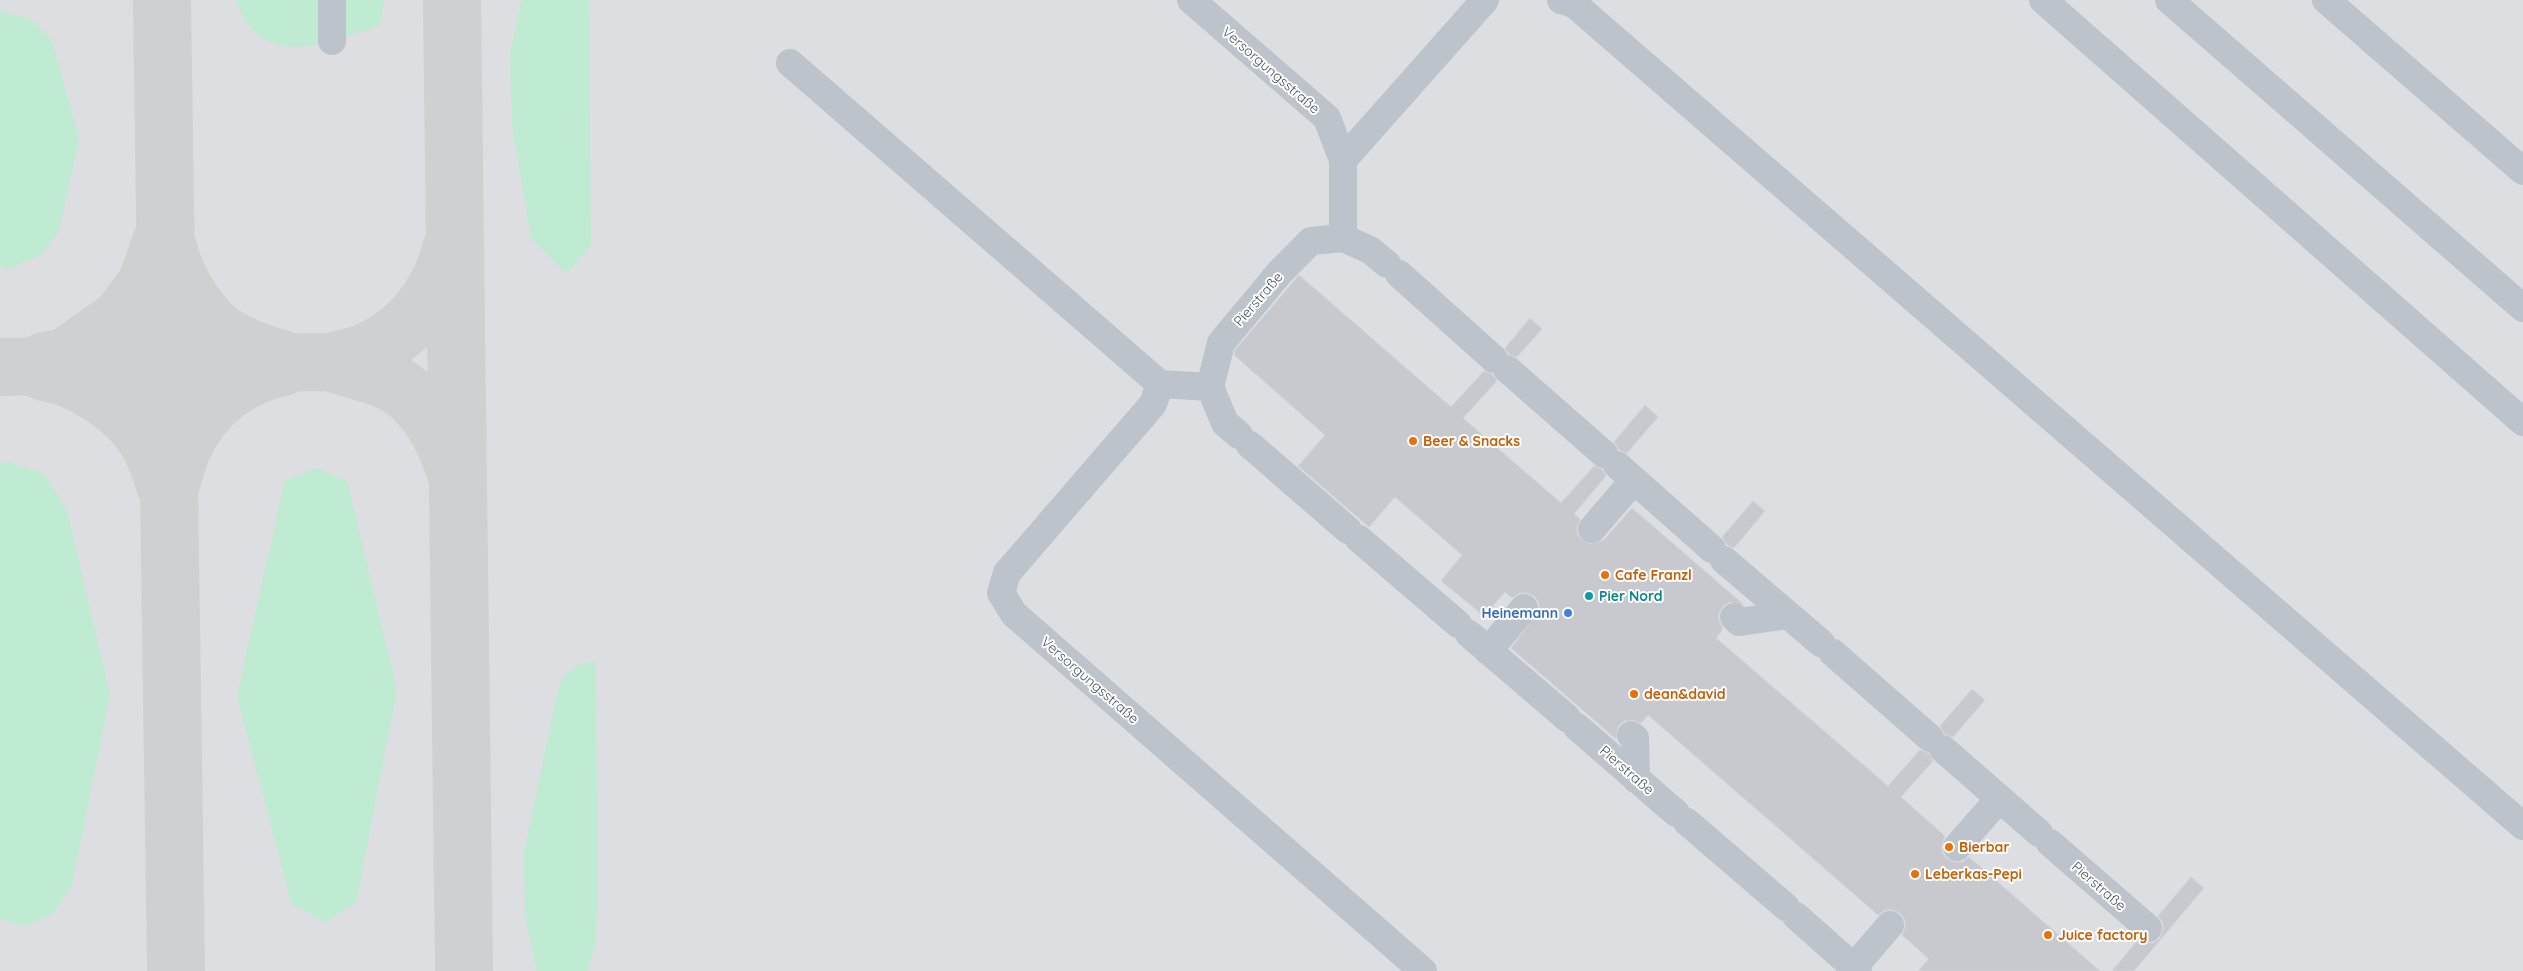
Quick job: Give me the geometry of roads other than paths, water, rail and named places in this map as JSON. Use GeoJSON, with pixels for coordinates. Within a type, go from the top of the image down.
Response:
{"type":"FeatureCollection","features":[{"type":"Feature","properties":{"kind":"lane"},"geometry":{"type":"LineString","coordinates":[[332,0],[332,41]]}},
{"type":"Feature","properties":{"kind":"lane","name":"Versorgungsstraße"},"geometry":{"type":"LineString","coordinates":[[1191,0],[1327,118],[1343,160],[1342,238]]}},
{"type":"Feature","properties":{"kind":"lane"},"geometry":{"type":"LineString","coordinates":[[1343,160],[1485,0]]}},
{"type":"Feature","properties":{"kind":"lane"},"geometry":{"type":"LineString","coordinates":[[1561,0],[1574,4],[2523,826]]}},
{"type":"Feature","properties":{"kind":"lane"},"geometry":{"type":"LineString","coordinates":[[2043,0],[2523,422]]}},
{"type":"Feature","properties":{"kind":"lane"},"geometry":{"type":"LineString","coordinates":[[2168,0],[2523,308]]}},
{"type":"Feature","properties":{"kind":"lane"},"geometry":{"type":"LineString","coordinates":[[2326,0],[2523,172]]}},
{"type":"Feature","properties":{"kind":"lane"},"geometry":{"type":"LineString","coordinates":[[790,64],[1160,384],[1210,386]]}},
{"type":"Feature","properties":{"kind":"lane","name":"Pierstraße"},"geometry":{"type":"LineString","coordinates":[[1856,969],[1225,423],[1210,386],[1220,343],[1280,272],[1311,241],[1342,238],[1370,250],[2148,928]]}},
{"type":"Feature","properties":{"kind":"lane","name":"Versorgungsstraße"},"geometry":{"type":"LineString","coordinates":[[1160,384],[1153,404],[1007,573],[1000,593],[1014,614],[1423,971]]}},
{"type":"Feature","properties":{"kind":"lane"},"geometry":{"type":"LineString","coordinates":[[1592,530],[1616,514],[1618,466]]}},
{"type":"Feature","properties":{"kind":"lane"},"geometry":{"type":"LineString","coordinates":[[1471,636],[1512,633],[1524,608]]}},
{"type":"Feature","properties":{"kind":"lane"},"geometry":{"type":"LineString","coordinates":[[1734,617],[1739,622],[1788,615]]}},
{"type":"Feature","properties":{"kind":"lane"},"geometry":{"type":"LineString","coordinates":[[1631,735],[1635,738],[1636,779]]}},
{"type":"Feature","properties":{"kind":"lane"},"geometry":{"type":"LineString","coordinates":[[1957,847],[1999,799]]}},
{"type":"Feature","properties":{"kind":"lane"},"geometry":{"type":"LineString","coordinates":[[1856,969],[1890,925]]}},
{"type":"Feature","properties":{"kind":"place","name":"Beer & Snacks"},"geometry":{"type":"Point","coordinates":[1413,441]}},
{"type":"Feature","properties":{"kind":"place","name":"Cafe Franzl"},"geometry":{"type":"Point","coordinates":[1605,575]}},
{"type":"Feature","properties":{"kind":"place","name":"Pier Nord"},"geometry":{"type":"Point","coordinates":[1589,596]}},
{"type":"Feature","properties":{"kind":"place","name":"Heinemann"},"geometry":{"type":"Point","coordinates":[1568,613]}},
{"type":"Feature","properties":{"kind":"place","name":"dean&david"},"geometry":{"type":"Point","coordinates":[1634,694]}},
{"type":"Feature","properties":{"kind":"place","name":"Bierbar"},"geometry":{"type":"Point","coordinates":[1949,847]}},
{"type":"Feature","properties":{"kind":"place","name":"Leberkas-Pepi"},"geometry":{"type":"Point","coordinates":[1915,874]}},
{"type":"Feature","properties":{"kind":"place","name":"Juice factory"},"geometry":{"type":"Point","coordinates":[2048,935]}}]}
